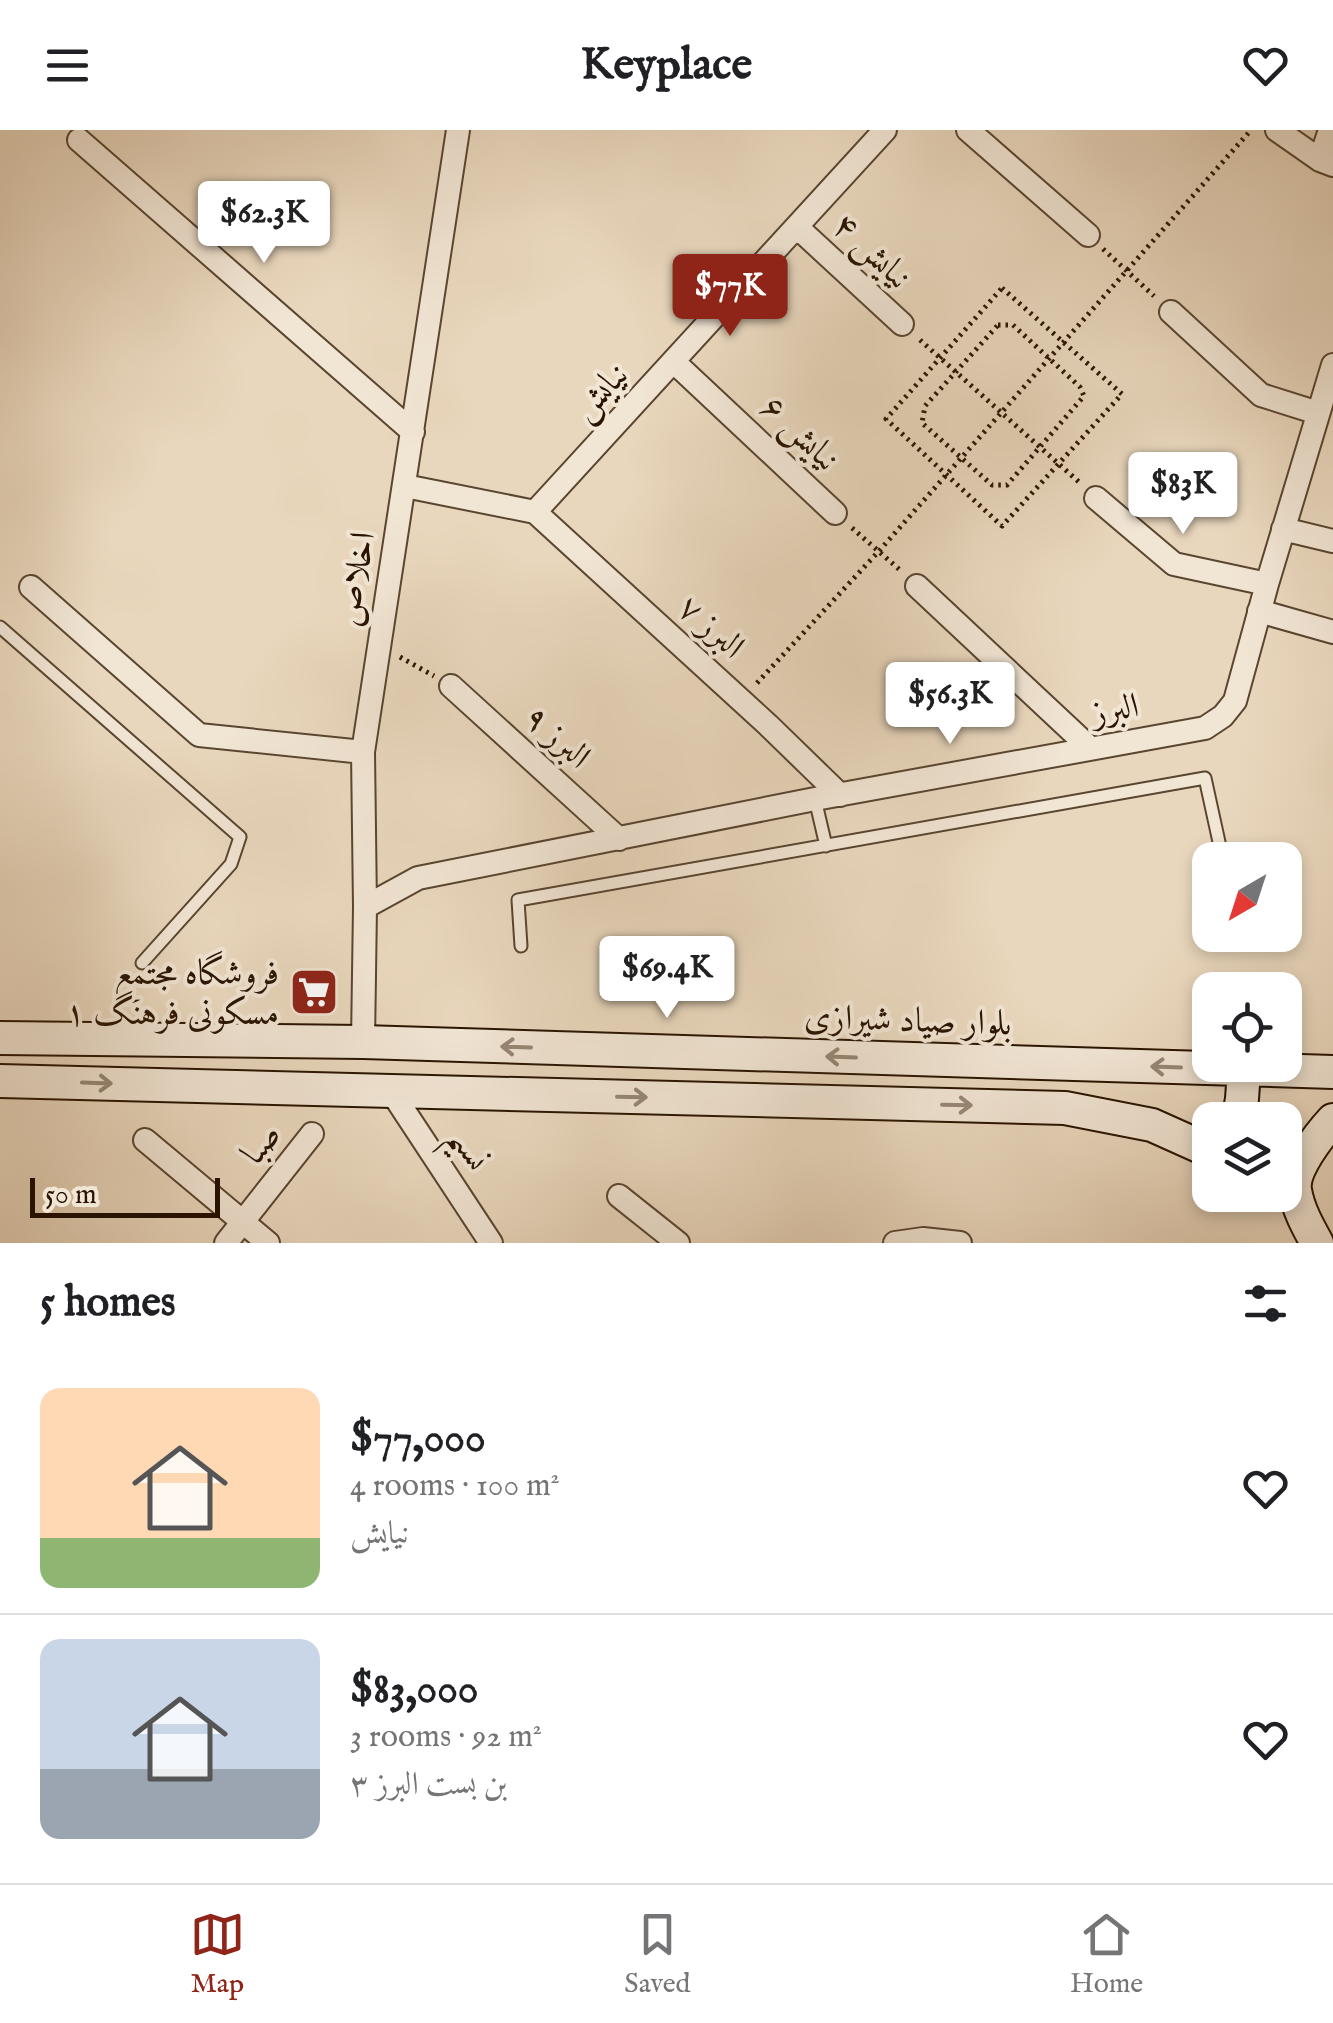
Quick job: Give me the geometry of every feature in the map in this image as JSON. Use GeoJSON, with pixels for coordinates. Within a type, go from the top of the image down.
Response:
{"type":"FeatureCollection","features":[{"type":"Feature","properties":{"kind":"main road","name":"بلوار صیاد شیرازی"},"geometry":{"type":"LineString","coordinates":[[0,1038],[362,1042],[1192,1068]]}},
{"type":"Feature","properties":{"kind":"main road","name":"بلوار صیاد شیرازی"},"geometry":{"type":"LineString","coordinates":[[1302,1071],[1333,1072]]}},
{"type":"Feature","properties":{"kind":"main road"},"geometry":{"type":"LineString","coordinates":[[10,1083],[1066,1108],[1152,1125],[1192,1142]]}},
{"type":"Feature","properties":{"kind":"main road"},"geometry":{"type":"LineString","coordinates":[[1302,1162],[1333,1120]]}},
{"type":"Feature","properties":{"kind":"main road"},"geometry":{"type":"LineString","coordinates":[[1299,1212],[1308,1237]]}},
{"type":"Feature","properties":{"kind":"street","name":"اخلاص"},"geometry":{"type":"LineString","coordinates":[[362,1042],[363,752],[458,130]]}},
{"type":"Feature","properties":{"kind":"street","name":"نیایش"},"geometry":{"type":"LineString","coordinates":[[535,512],[885,130]]}},
{"type":"Feature","properties":{"kind":"street"},"geometry":{"type":"LineString","coordinates":[[968,130],[1088,235]]}},
{"type":"Feature","properties":{"kind":"street"},"geometry":{"type":"LineString","coordinates":[[1277,130],[1329,160],[1330,130]]}},
{"type":"Feature","properties":{"kind":"street"},"geometry":{"type":"LineString","coordinates":[[79,140],[413,432]]}},
{"type":"Feature","properties":{"kind":"street","name":"نیایش ۴"},"geometry":{"type":"LineString","coordinates":[[797,227],[902,324]]}},
{"type":"Feature","properties":{"kind":"street"},"geometry":{"type":"LineString","coordinates":[[1171,312],[1261,395],[1318,413]]}},
{"type":"Feature","properties":{"kind":"street","name":"نیایش ۶"},"geometry":{"type":"LineString","coordinates":[[674,362],[835,513]]}},
{"type":"Feature","properties":{"kind":"street","name":"البرز"},"geometry":{"type":"LineString","coordinates":[[365,907],[418,878],[815,799],[1205,728],[1235,702],[1333,366]]}},
{"type":"Feature","properties":{"kind":"street"},"geometry":{"type":"LineString","coordinates":[[405,486],[535,512]]}},
{"type":"Feature","properties":{"kind":"street"},"geometry":{"type":"LineString","coordinates":[[1096,498],[1174,564],[1267,584]]}},
{"type":"Feature","properties":{"kind":"street","name":"البرز ۷"},"geometry":{"type":"LineString","coordinates":[[535,512],[840,795]]}},
{"type":"Feature","properties":{"kind":"street"},"geometry":{"type":"LineString","coordinates":[[1283,529],[1333,541]]}},
{"type":"Feature","properties":{"kind":"street"},"geometry":{"type":"LineString","coordinates":[[917,586],[1090,748]]}},
{"type":"Feature","properties":{"kind":"street"},"geometry":{"type":"LineString","coordinates":[[31,587],[199,734],[363,752]]}},
{"type":"Feature","properties":{"kind":"street"},"geometry":{"type":"LineString","coordinates":[[1259,611],[1333,632]]}},
{"type":"Feature","properties":{"kind":"street","name":"البرز ۹"},"geometry":{"type":"LineString","coordinates":[[451,686],[619,839]]}},
{"type":"Feature","properties":{"kind":"street","name":"نسیم"},"geometry":{"type":"LineString","coordinates":[[391,1091],[491,1243]]}},
{"type":"Feature","properties":{"kind":"street","name":"صبا"},"geometry":{"type":"LineString","coordinates":[[226,1243],[312,1134]]}},
{"type":"Feature","properties":{"kind":"street"},"geometry":{"type":"LineString","coordinates":[[146,1140],[268,1243]]}},
{"type":"Feature","properties":{"kind":"street"},"geometry":{"type":"LineString","coordinates":[[619,1196],[678,1243]]}},
{"type":"Feature","properties":{"kind":"street"},"geometry":{"type":"LineString","coordinates":[[895,1243],[923,1239],[960,1243]]}},
{"type":"Feature","properties":{"kind":"lane"},"geometry":{"type":"LineString","coordinates":[[0,627],[240,837],[231,864],[142,963]]}},
{"type":"Feature","properties":{"kind":"lane"},"geometry":{"type":"LineString","coordinates":[[521,946],[518,900],[1205,778],[1218,842]]}},
{"type":"Feature","properties":{"kind":"lane"},"geometry":{"type":"LineString","coordinates":[[815,799],[826,846]]}},
{"type":"Feature","properties":{"kind":"path"},"geometry":{"type":"LineString","coordinates":[[741,700],[1049,360],[1250,130]]}},
{"type":"Feature","properties":{"kind":"path"},"geometry":{"type":"LineString","coordinates":[[1088,235],[1171,312]]}},
{"type":"Feature","properties":{"kind":"path"},"geometry":{"type":"LineString","coordinates":[[1002,288],[1122,394],[1002,526],[886,418],[940,358],[1002,288]]}},
{"type":"Feature","properties":{"kind":"path"},"geometry":{"type":"LineString","coordinates":[[902,324],[1096,498]]}},
{"type":"Feature","properties":{"kind":"path"},"geometry":{"type":"LineString","coordinates":[[998,325],[1012,326],[1049,360],[1080,387],[1084,396],[1007,485],[992,485],[922,423],[925,406],[998,325]]}},
{"type":"Feature","properties":{"kind":"path"},"geometry":{"type":"LineString","coordinates":[[835,513],[917,586]]}},
{"type":"Feature","properties":{"kind":"path"},"geometry":{"type":"LineString","coordinates":[[380,646],[451,686]]}},
{"type":"Feature","properties":{"kind":"place","name":"فروشگاه مجتمع مسکونی فرهنگ ۱"},"geometry":{"type":"Point","coordinates":[314,992]}}]}
